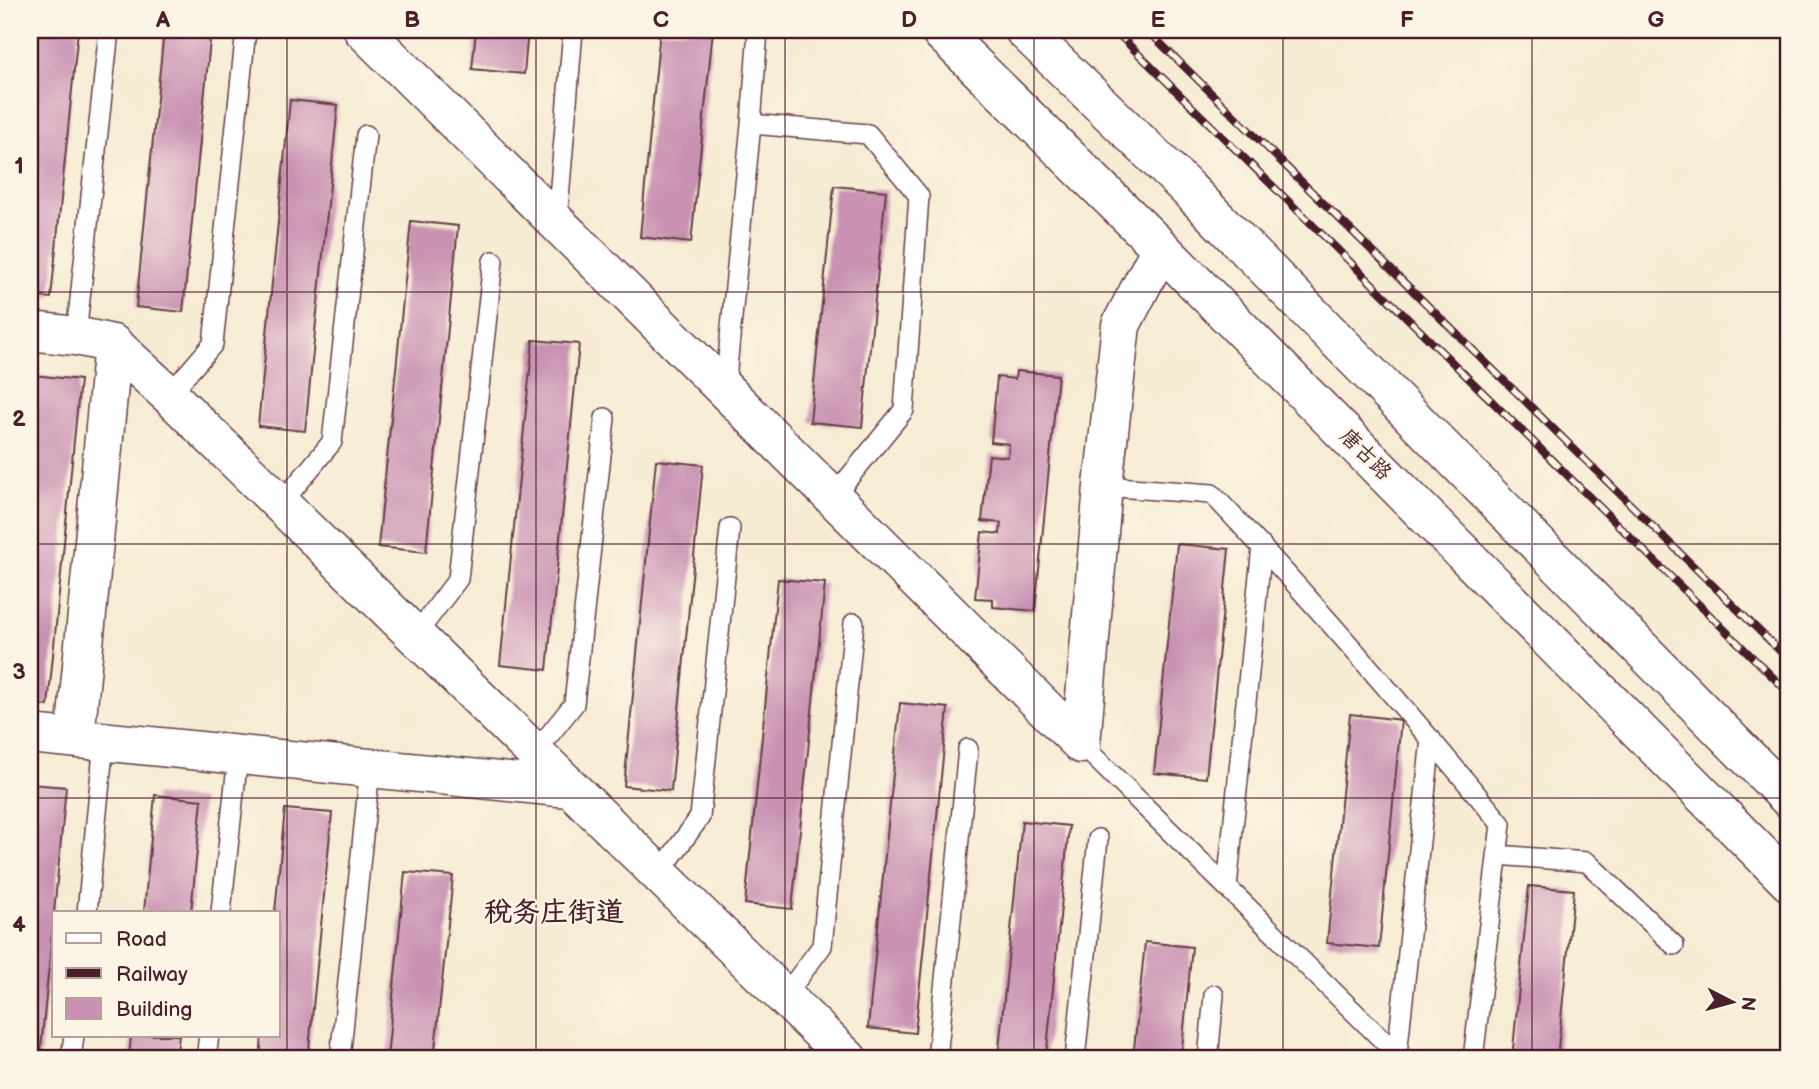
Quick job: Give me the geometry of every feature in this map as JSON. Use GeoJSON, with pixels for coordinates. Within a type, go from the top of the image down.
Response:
{"type":"FeatureCollection","features":[{"type":"Feature","properties":{"kind":"street"},"geometry":{"type":"LineString","coordinates":[[363,30],[1081,744]]}},
{"type":"Feature","properties":{"kind":"street","name":"唐古路"},"geometry":{"type":"LineString","coordinates":[[939,30],[1161,248],[1789,882]]}},
{"type":"Feature","properties":{"kind":"street"},"geometry":{"type":"LineString","coordinates":[[1024,30],[1189,190],[1789,799]]}},
{"type":"Feature","properties":{"kind":"street"},"geometry":{"type":"LineString","coordinates":[[1081,744],[1103,486],[1121,324],[1161,248]]}},
{"type":"Feature","properties":{"kind":"street"},"geometry":{"type":"LineString","coordinates":[[30,331],[76,336],[113,344],[169,395],[848,1059]]}},
{"type":"Feature","properties":{"kind":"street"},"geometry":{"type":"LineString","coordinates":[[90,740],[113,344]]}},
{"type":"Feature","properties":{"kind":"street"},"geometry":{"type":"LineString","coordinates":[[30,734],[569,788]]}},
{"type":"Feature","properties":{"kind":"lane"},"geometry":{"type":"LineString","coordinates":[[76,336],[109,30]]}},
{"type":"Feature","properties":{"kind":"lane"},"geometry":{"type":"LineString","coordinates":[[169,395],[213,344],[246,30]]}},
{"type":"Feature","properties":{"kind":"lane"},"geometry":{"type":"LineString","coordinates":[[556,222],[573,30]]}},
{"type":"Feature","properties":{"kind":"lane"},"geometry":{"type":"LineString","coordinates":[[725,389],[758,30]]}},
{"type":"Feature","properties":{"kind":"lane"},"geometry":{"type":"LineString","coordinates":[[751,124],[869,134],[919,196],[904,410],[833,497]]}},
{"type":"Feature","properties":{"kind":"lane"},"geometry":{"type":"LineString","coordinates":[[280,505],[332,442],[366,135]]}},
{"type":"Feature","properties":{"kind":"lane"},"geometry":{"type":"LineString","coordinates":[[415,636],[458,579],[492,261]]}},
{"type":"Feature","properties":{"kind":"lane"},"geometry":{"type":"LineString","coordinates":[[534,754],[573,704],[605,418]]}},
{"type":"Feature","properties":{"kind":"lane"},"geometry":{"type":"LineString","coordinates":[[1103,486],[1212,494],[1262,546],[1431,739],[1501,824],[1472,1059]]}},
{"type":"Feature","properties":{"kind":"lane"},"geometry":{"type":"LineString","coordinates":[[658,875],[699,817],[730,528]]}},
{"type":"Feature","properties":{"kind":"lane"},"geometry":{"type":"LineString","coordinates":[[1227,887],[1262,546]]}},
{"type":"Feature","properties":{"kind":"lane"},"geometry":{"type":"LineString","coordinates":[[784,997],[822,946],[855,623]]}},
{"type":"Feature","properties":{"kind":"lane"},"geometry":{"type":"LineString","coordinates":[[1399,1057],[1431,739]]}},
{"type":"Feature","properties":{"kind":"lane"},"geometry":{"type":"LineString","coordinates":[[87,911],[90,740]]}},
{"type":"Feature","properties":{"kind":"lane"},"geometry":{"type":"LineString","coordinates":[[1081,744],[1399,1057]]}},
{"type":"Feature","properties":{"kind":"lane"},"geometry":{"type":"LineString","coordinates":[[937,1059],[968,749]]}},
{"type":"Feature","properties":{"kind":"lane"},"geometry":{"type":"LineString","coordinates":[[221,911],[238,756]]}},
{"type":"Feature","properties":{"kind":"lane"},"geometry":{"type":"LineString","coordinates":[[340,1059],[370,768]]}},
{"type":"Feature","properties":{"kind":"lane"},"geometry":{"type":"LineString","coordinates":[[1075,1059],[1098,839]]}},
{"type":"Feature","properties":{"kind":"lane"},"geometry":{"type":"LineString","coordinates":[[1497,855],[1587,862],[1674,945]]}},
{"type":"Feature","properties":{"kind":"lane"},"geometry":{"type":"LineString","coordinates":[[1208,1059],[1214,995]]}},
{"type":"Feature","properties":{"kind":"lane"},"geometry":{"type":"LineString","coordinates":[[71,1059],[74,1036]]}},
{"type":"Feature","properties":{"kind":"lane"},"geometry":{"type":"LineString","coordinates":[[206,1059],[209,1036]]}},
{"type":"Feature","properties":{"kind":"building"},"geometry":{"type":"Polygon","coordinates":[[[30,30],[78,30],[51,298],[30,296],[30,30]]]}},
{"type":"Feature","properties":{"kind":"building"},"geometry":{"type":"Polygon","coordinates":[[[164,30],[211,30],[183,312],[136,307],[164,30]]]}},
{"type":"Feature","properties":{"kind":"building"},"geometry":{"type":"Polygon","coordinates":[[[476,30],[528,30],[524,74],[472,69],[476,30]]]}},
{"type":"Feature","properties":{"kind":"building"},"geometry":{"type":"Polygon","coordinates":[[[660,30],[713,30],[691,243],[640,237],[660,30]]]}},
{"type":"Feature","properties":{"kind":"building"},"geometry":{"type":"Polygon","coordinates":[[[290,100],[338,105],[305,431],[258,426],[290,100]]]}},
{"type":"Feature","properties":{"kind":"building"},"geometry":{"type":"Polygon","coordinates":[[[834,186],[886,191],[862,427],[810,422],[834,186]]]}},
{"type":"Feature","properties":{"kind":"building"},"geometry":{"type":"Polygon","coordinates":[[[411,221],[458,226],[426,552],[378,547],[411,221]]]}},
{"type":"Feature","properties":{"kind":"building"},"geometry":{"type":"Polygon","coordinates":[[[533,340],[579,344],[547,670],[500,665],[533,340]]]}},
{"type":"Feature","properties":{"kind":"building"},"geometry":{"type":"Polygon","coordinates":[[[1016,371],[1058,375],[1035,611],[993,607],[993,599],[975,598],[982,532],[1000,534],[1001,523],[982,521],[989,455],[1008,457],[1009,444],[991,442],[997,377],[1015,379],[1016,371]]]}},
{"type":"Feature","properties":{"kind":"building"},"geometry":{"type":"Polygon","coordinates":[[[33,375],[80,380],[48,706],[30,704],[30,406],[33,375]]]}},
{"type":"Feature","properties":{"kind":"building"},"geometry":{"type":"Polygon","coordinates":[[[656,460],[703,465],[671,791],[624,786],[656,460]]]}},
{"type":"Feature","properties":{"kind":"building"},"geometry":{"type":"Polygon","coordinates":[[[1177,544],[1229,549],[1206,778],[1154,773],[1177,544]]]}},
{"type":"Feature","properties":{"kind":"building"},"geometry":{"type":"Polygon","coordinates":[[[778,579],[825,583],[792,909],[745,904],[778,579]]]}},
{"type":"Feature","properties":{"kind":"building"},"geometry":{"type":"Polygon","coordinates":[[[900,703],[948,708],[915,1033],[868,1028],[900,703]]]}},
{"type":"Feature","properties":{"kind":"building"},"geometry":{"type":"Polygon","coordinates":[[[1350,714],[1401,720],[1379,948],[1327,943],[1350,714]]]}},
{"type":"Feature","properties":{"kind":"building"},"geometry":{"type":"Polygon","coordinates":[[[30,784],[66,787],[54,911],[52,911],[40,1059],[30,1058],[30,784]]]}},
{"type":"Feature","properties":{"kind":"building"},"geometry":{"type":"Polygon","coordinates":[[[155,795],[202,800],[191,911],[144,911],[155,795]]]}},
{"type":"Feature","properties":{"kind":"building"},"geometry":{"type":"Polygon","coordinates":[[[285,809],[332,813],[308,1059],[260,1059],[262,1036],[280,1036],[280,911],[275,911],[285,809]]]}},
{"type":"Feature","properties":{"kind":"building"},"geometry":{"type":"Polygon","coordinates":[[[1022,821],[1069,826],[1046,1059],[998,1059],[1022,821]]]}},
{"type":"Feature","properties":{"kind":"building"},"geometry":{"type":"Polygon","coordinates":[[[405,872],[453,876],[434,1059],[387,1059],[405,872]]]}},
{"type":"Feature","properties":{"kind":"building"},"geometry":{"type":"Polygon","coordinates":[[[1529,886],[1574,890],[1557,1059],[1512,1059],[1529,886]]]}},
{"type":"Feature","properties":{"kind":"building"},"geometry":{"type":"Polygon","coordinates":[[[1145,942],[1192,947],[1181,1059],[1133,1059],[1145,942]]]}},
{"type":"Feature","properties":{"kind":"building"},"geometry":{"type":"Polygon","coordinates":[[[131,1036],[179,1036],[176,1059],[129,1059],[131,1036]]]}},
{"type":"Feature","properties":{"kind":"railway"},"geometry":{"type":"LineString","coordinates":[[1114,30],[1789,693]]}},
{"type":"Feature","properties":{"kind":"railway"},"geometry":{"type":"LineString","coordinates":[[1147,30],[1789,660]]}},
{"type":"Feature","properties":{"kind":"district","name":"税务庄街道"},"geometry":{"type":"Point","coordinates":[554,911]}}]}
